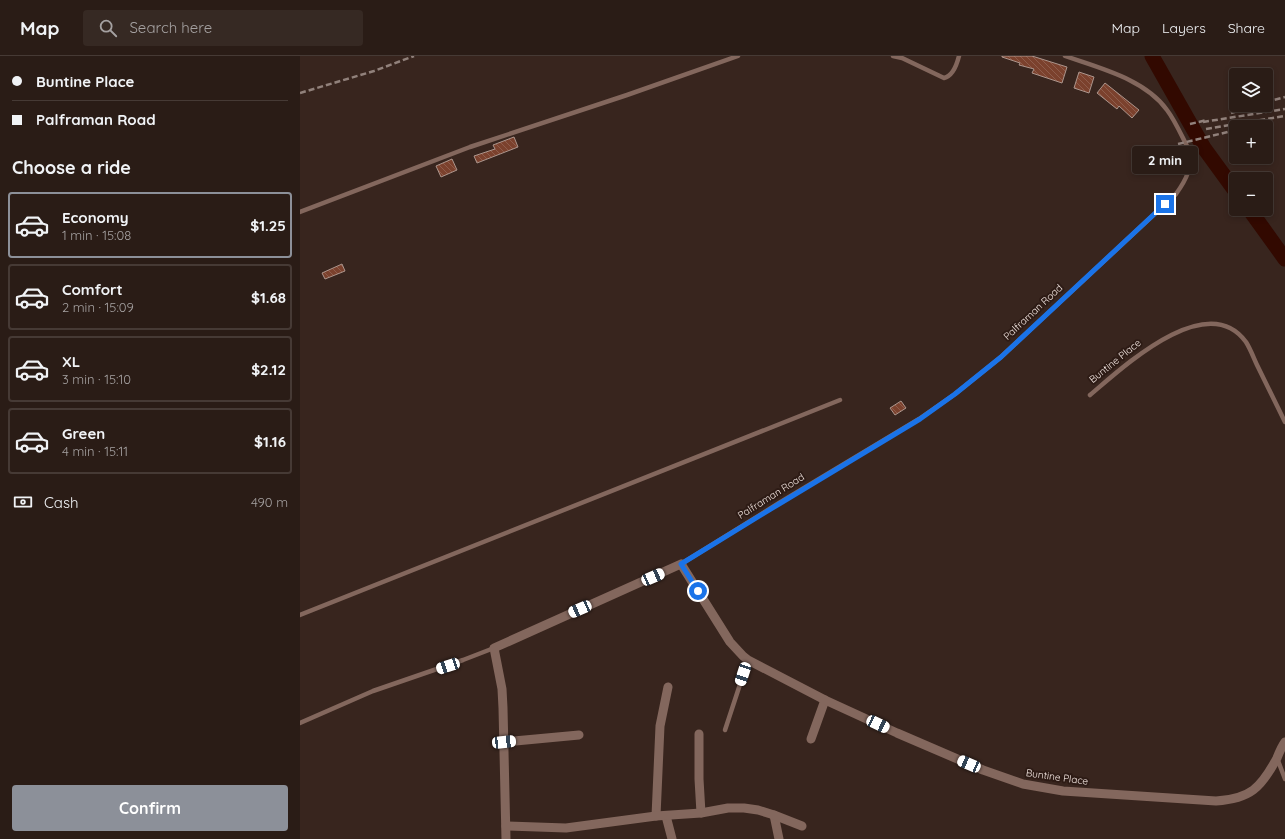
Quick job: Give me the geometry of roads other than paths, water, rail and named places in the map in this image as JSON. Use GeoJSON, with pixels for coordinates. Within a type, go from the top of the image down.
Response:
{"type":"FeatureCollection","features":[{"type":"Feature","properties":{"kind":"street","name":"Palframan Road"},"geometry":{"type":"LineString","coordinates":[[494,648],[681,564]]}},
{"type":"Feature","properties":{"kind":"street","name":"Buntine Place"},"geometry":{"type":"LineString","coordinates":[[681,564],[730,642],[748,660],[825,700],[983,770],[1022,784],[1063,791],[1216,801],[1233,800],[1250,794],[1260,784],[1268,774],[1285,741]]}},
{"type":"Feature","properties":{"kind":"street"},"geometry":{"type":"LineString","coordinates":[[494,648],[502,689],[506,839]]}},
{"type":"Feature","properties":{"kind":"street"},"geometry":{"type":"LineString","coordinates":[[656,816],[660,726],[668,687]]}},
{"type":"Feature","properties":{"kind":"street"},"geometry":{"type":"LineString","coordinates":[[811,739],[825,700]]}},
{"type":"Feature","properties":{"kind":"street"},"geometry":{"type":"LineString","coordinates":[[699,734],[701,813]]}},
{"type":"Feature","properties":{"kind":"street"},"geometry":{"type":"LineString","coordinates":[[504,742],[579,735]]}},
{"type":"Feature","properties":{"kind":"street"},"geometry":{"type":"LineString","coordinates":[[506,826],[566,828],[656,816],[701,813],[728,808],[758,810],[802,826]]}},
{"type":"Feature","properties":{"kind":"street"},"geometry":{"type":"LineString","coordinates":[[774,815],[779,839]]}},
{"type":"Feature","properties":{"kind":"street"},"geometry":{"type":"LineString","coordinates":[[666,816],[672,839]]}},
{"type":"Feature","properties":{"kind":"lane"},"geometry":{"type":"LineString","coordinates":[[300,212],[470,147],[568,115],[738,56]]}},
{"type":"Feature","properties":{"kind":"lane"},"geometry":{"type":"LineString","coordinates":[[893,56],[902,58],[944,78],[951,74],[959,56]]}},
{"type":"Feature","properties":{"kind":"lane","name":"Palframan Road"},"geometry":{"type":"LineString","coordinates":[[681,564],[920,419],[955,394],[1001,357],[1176,194],[1184,184],[1191,165],[1191,157],[1189,150],[1167,109],[1150,92],[1132,81],[1065,56]]}},
{"type":"Feature","properties":{"kind":"lane","name":"Buntine Place"},"geometry":{"type":"LineString","coordinates":[[1090,395],[1134,357],[1155,344],[1186,329],[1201,324],[1211,324],[1223,326],[1234,331],[1246,342],[1285,422]]}},
{"type":"Feature","properties":{"kind":"lane"},"geometry":{"type":"LineString","coordinates":[[300,615],[840,400]]}},
{"type":"Feature","properties":{"kind":"lane"},"geometry":{"type":"LineString","coordinates":[[300,723],[373,691],[494,648]]}},
{"type":"Feature","properties":{"kind":"lane"},"geometry":{"type":"LineString","coordinates":[[726,730],[748,660]]}},
{"type":"Feature","properties":{"kind":"lane"},"geometry":{"type":"LineString","coordinates":[[1277,758],[1285,779]]}},
{"type":"Feature","properties":{"kind":"waterway"},"geometry":{"type":"LineString","coordinates":[[1152,56],[1204,148],[1229,182]]}},
{"type":"Feature","properties":{"kind":"waterway"},"geometry":{"type":"LineString","coordinates":[[1254,216],[1285,259]]}},
{"type":"Feature","properties":{"kind":"railway"},"geometry":{"type":"LineString","coordinates":[[300,93],[374,71],[414,56]]}},
{"type":"Feature","properties":{"kind":"railway"},"geometry":{"type":"LineString","coordinates":[[1273,100],[1285,97]]}},
{"type":"Feature","properties":{"kind":"railway"},"geometry":{"type":"LineString","coordinates":[[1203,122],[1285,109]]}},
{"type":"Feature","properties":{"kind":"railway"},"geometry":{"type":"LineString","coordinates":[[1206,129],[1285,116]]}},
{"type":"Feature","properties":{"kind":"railway"},"geometry":{"type":"LineString","coordinates":[[1190,124],[1207,120]]}},
{"type":"Feature","properties":{"kind":"railway"},"geometry":{"type":"LineString","coordinates":[[1178,144],[1229,132]]}}]}
